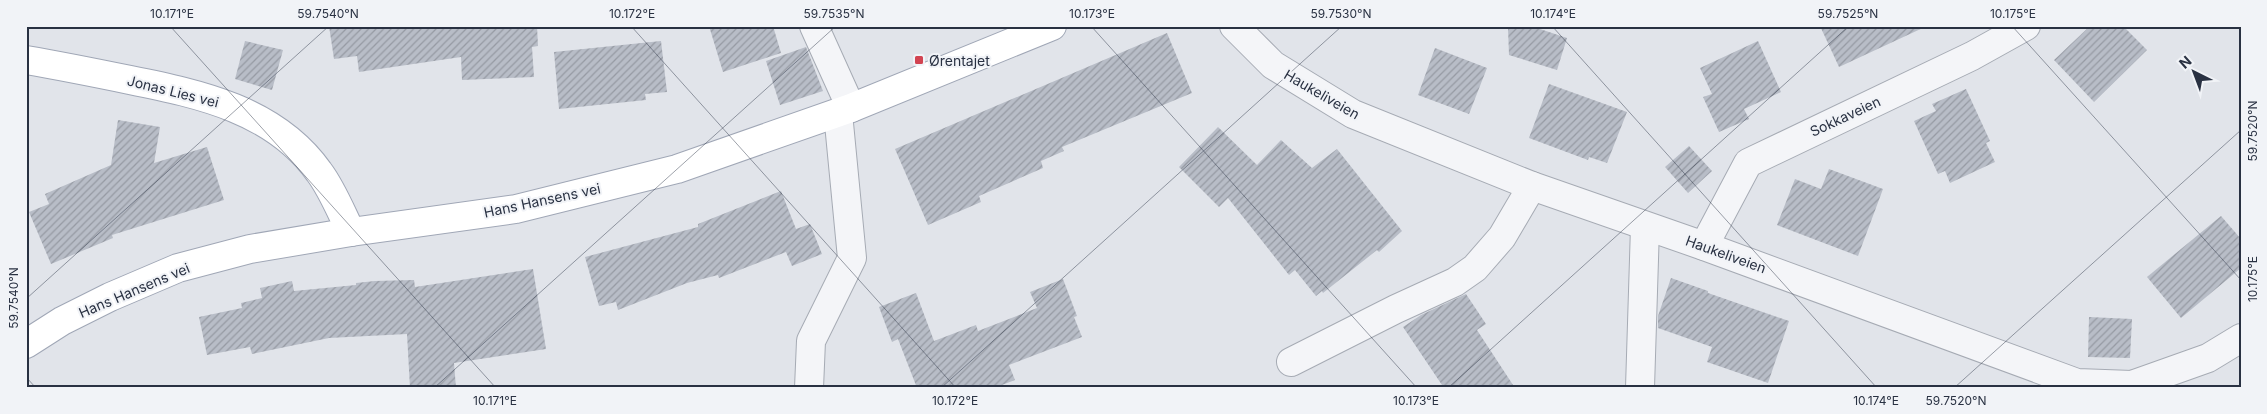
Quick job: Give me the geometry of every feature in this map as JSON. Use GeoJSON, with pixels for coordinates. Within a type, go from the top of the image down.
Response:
{"type":"FeatureCollection","features":[{"type":"Feature","properties":{"kind":"main road","name":"Hans Hansens vei"},"geometry":{"type":"LineString","coordinates":[[26,344],[62,321],[94,305],[178,268],[250,249],[351,232],[516,209],[677,169],[845,110],[1052,26]]}},
{"type":"Feature","properties":{"kind":"main road","name":"Jonas Lies vei"},"geometry":{"type":"LineString","coordinates":[[26,60],[199,94],[240,109],[261,120],[290,140],[320,172],[351,232]]}},
{"type":"Feature","properties":{"kind":"street"},"geometry":{"type":"LineString","coordinates":[[809,388],[811,341],[852,258],[845,110],[814,26]]}},
{"type":"Feature","properties":{"kind":"street","name":"Haukeliveien"},"geometry":{"type":"LineString","coordinates":[[1234,26],[1273,65],[1354,114],[1532,186],[1704,246],[2077,383],[2132,385],[2208,358],[2241,338]]}},
{"type":"Feature","properties":{"kind":"street","name":"Sokkaveien"},"geometry":{"type":"LineString","coordinates":[[1704,246],[1748,162],[1972,56],[2026,26]]}},
{"type":"Feature","properties":{"kind":"street"},"geometry":{"type":"LineString","coordinates":[[1291,362],[1396,309],[1455,282],[1475,268],[1502,237],[1532,186]]}},
{"type":"Feature","properties":{"kind":"street"},"geometry":{"type":"LineString","coordinates":[[1640,388],[1657,230]]}},
{"type":"Feature","properties":{"kind":"building"},"geometry":{"type":"Polygon","coordinates":[[[329,26],[537,26],[538,46],[532,47],[534,77],[462,80],[461,57],[359,72],[357,56],[334,59],[329,26]]]}},
{"type":"Feature","properties":{"kind":"building"},"geometry":{"type":"Polygon","coordinates":[[[709,26],[773,26],[781,53],[723,72],[709,26]]]}},
{"type":"Feature","properties":{"kind":"building"},"geometry":{"type":"Polygon","coordinates":[[[1820,26],[1927,26],[1839,67],[1820,26]]]}},
{"type":"Feature","properties":{"kind":"building"},"geometry":{"type":"Polygon","coordinates":[[[2090,26],[2123,26],[2147,50],[2094,102],[2054,60],[2090,26]]]}},
{"type":"Feature","properties":{"kind":"building"},"geometry":{"type":"Polygon","coordinates":[[[1534,27],[1567,38],[1557,70],[1509,55],[1508,28],[1534,27]]]}},
{"type":"Feature","properties":{"kind":"building"},"geometry":{"type":"Polygon","coordinates":[[[1167,33],[1192,93],[1062,147],[1064,151],[1041,161],[1043,168],[979,196],[981,202],[928,225],[895,149],[1167,33]]]}},
{"type":"Feature","properties":{"kind":"building"},"geometry":{"type":"Polygon","coordinates":[[[245,41],[283,50],[272,90],[235,79],[245,41]]]}},
{"type":"Feature","properties":{"kind":"building"},"geometry":{"type":"Polygon","coordinates":[[[661,41],[667,92],[645,94],[646,100],[559,109],[554,52],[661,41]]]}},
{"type":"Feature","properties":{"kind":"building"},"geometry":{"type":"Polygon","coordinates":[[[1758,41],[1781,92],[1744,109],[1749,119],[1719,132],[1703,97],[1712,94],[1700,68],[1758,41]]]}},
{"type":"Feature","properties":{"kind":"building"},"geometry":{"type":"Polygon","coordinates":[[[806,47],[823,91],[780,105],[766,61],[806,47]]]}},
{"type":"Feature","properties":{"kind":"building"},"geometry":{"type":"Polygon","coordinates":[[[1435,48],[1487,68],[1469,114],[1418,95],[1435,48]]]}},
{"type":"Feature","properties":{"kind":"building"},"geometry":{"type":"Polygon","coordinates":[[[1549,84],[1627,112],[1607,163],[1589,157],[1588,160],[1529,138],[1549,84]]]}},
{"type":"Feature","properties":{"kind":"building"},"geometry":{"type":"Polygon","coordinates":[[[1966,89],[1990,141],[1986,143],[1995,162],[1950,183],[1945,171],[1938,174],[1914,121],[1936,111],[1932,104],[1966,89]]]}},
{"type":"Feature","properties":{"kind":"building"},"geometry":{"type":"Polygon","coordinates":[[[118,120],[160,127],[154,163],[207,147],[224,200],[112,235],[113,238],[51,264],[29,212],[49,204],[45,194],[111,165],[118,120]]]}},
{"type":"Feature","properties":{"kind":"building"},"geometry":{"type":"Polygon","coordinates":[[[1218,127],[1257,165],[1281,140],[1312,168],[1337,149],[1402,231],[1379,252],[1377,250],[1323,293],[1322,291],[1316,296],[1295,270],[1289,275],[1228,198],[1219,207],[1179,167],[1218,127]]]}},
{"type":"Feature","properties":{"kind":"building"},"geometry":{"type":"Polygon","coordinates":[[[1689,146],[1712,171],[1688,193],[1665,167],[1689,146]]]}},
{"type":"Feature","properties":{"kind":"building"},"geometry":{"type":"Polygon","coordinates":[[[1829,169],[1883,189],[1858,256],[1777,225],[1795,179],[1821,189],[1829,169]]]}},
{"type":"Feature","properties":{"kind":"building"},"geometry":{"type":"Polygon","coordinates":[[[781,191],[796,229],[810,224],[822,254],[792,266],[786,252],[719,278],[718,275],[687,283],[618,310],[616,302],[599,306],[585,257],[698,227],[698,224],[781,191]]]}},
{"type":"Feature","properties":{"kind":"building"},"geometry":{"type":"Polygon","coordinates":[[[2221,216],[2241,239],[2241,268],[2181,318],[2147,277],[2221,216]]]}},
{"type":"Feature","properties":{"kind":"building"},"geometry":{"type":"Polygon","coordinates":[[[533,269],[546,349],[454,363],[456,388],[410,388],[407,334],[329,338],[252,354],[250,347],[207,355],[199,317],[242,308],[241,303],[262,298],[260,288],[292,281],[294,291],[356,285],[356,283],[375,281],[414,280],[415,287],[533,269]]]}},
{"type":"Feature","properties":{"kind":"building"},"geometry":{"type":"Polygon","coordinates":[[[1671,278],[1789,321],[1768,383],[1707,362],[1712,347],[1658,328],[1658,316],[1671,278]]]}},
{"type":"Feature","properties":{"kind":"building"},"geometry":{"type":"Polygon","coordinates":[[[1063,279],[1077,316],[1074,317],[1082,337],[1009,365],[1015,380],[994,388],[917,388],[898,339],[892,342],[879,307],[916,293],[934,341],[976,325],[978,331],[1037,308],[1030,292],[1063,279]]]}},
{"type":"Feature","properties":{"kind":"building"},"geometry":{"type":"Polygon","coordinates":[[[1466,294],[1486,324],[1477,330],[1515,388],[1444,388],[1403,327],[1421,315],[1466,294]]]}},
{"type":"Feature","properties":{"kind":"building"},"geometry":{"type":"Polygon","coordinates":[[[2089,317],[2132,319],[2130,358],[2088,357],[2089,317]]]}},
{"type":"Feature","properties":{"kind":"place","name":"Ørentajet"},"geometry":{"type":"Point","coordinates":[919,60]}}]}
